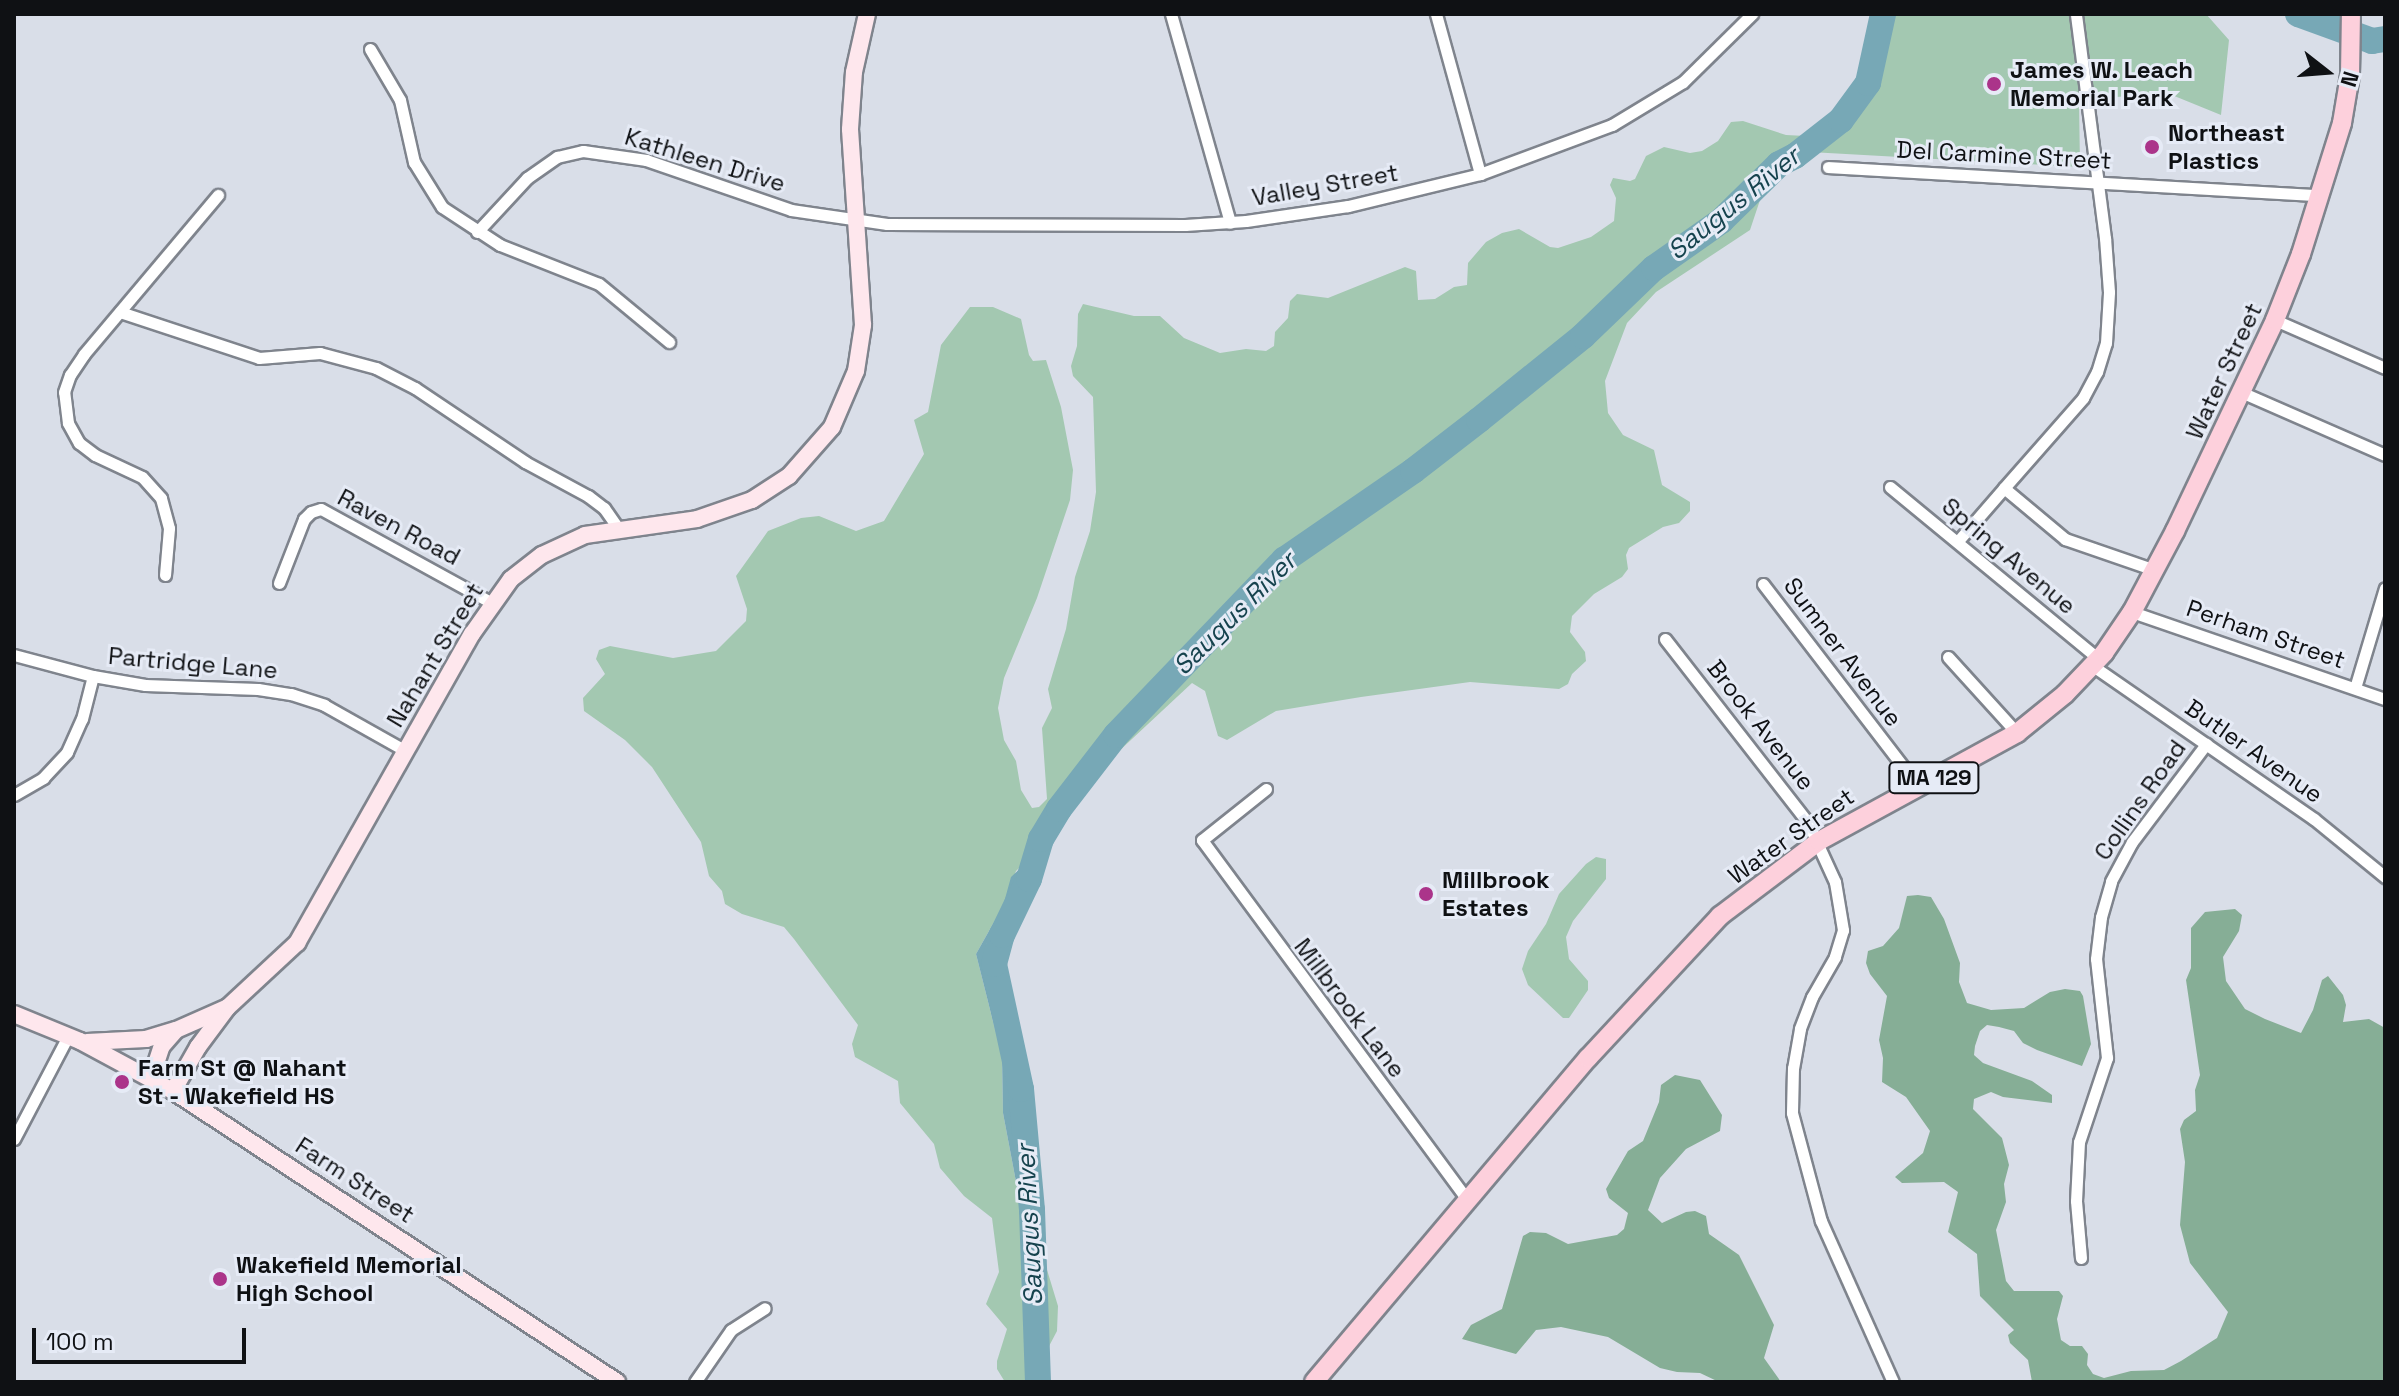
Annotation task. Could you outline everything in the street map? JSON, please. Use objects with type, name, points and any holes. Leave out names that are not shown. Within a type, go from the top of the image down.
[{"type":"main road","name":"Nahant Street","points":[[173,1091],[198,1047],[227,1008],[297,943],[492,603],[511,579],[542,555],[585,535],[697,519],[732,509],[789,476],[821,442],[845,402],[860,349],[863,305],[854,220],[851,111],[854,72],[867,14]]},
{"type":"main road","name":"Water Street","points":[[1314,1382],[1467,1200],[1682,954],[1735,903],[1819,841],[2017,733],[2056,703],[2096,662],[2132,612],[2155,570],[2275,320],[2321,195],[2345,107],[2352,16]]},
{"type":"main road","name":"Nahant Street","points":[[74,1039],[121,1042],[176,1030],[227,1008]]},
{"type":"main road","name":"Farm Street","points":[[14,1014],[74,1039],[173,1091],[617,1382]]},
{"type":"main road","points":[[151,1079],[162,1046],[176,1030]]},
{"type":"street","points":[[1171,14],[1230,223]]},
{"type":"street","points":[[1436,14],[1480,174]]},
{"type":"street","name":"Valley Street","points":[[854,220],[923,225],[1157,226],[1230,223],[1348,206],[1480,174],[1579,140],[1662,98],[1700,67],[1752,14]]},
{"type":"street","points":[[1958,541],[2069,417],[2091,385],[2103,356],[2109,292],[2076,14]]},
{"type":"street","points":[[370,49],[400,100],[408,146],[421,179],[442,207],[477,232],[518,253],[599,284],[669,342]]},
{"type":"street","name":"Kathleen Drive","points":[[477,232],[508,195],[534,172],[557,157],[583,151],[646,160],[791,210],[854,220]]},
{"type":"street","name":"Del Carmine Street","points":[[1828,167],[2321,195]]},
{"type":"street","points":[[165,575],[168,521],[159,495],[142,477],[88,451],[72,435],[65,413],[64,392],[70,375],[218,195]]},
{"type":"street","points":[[120,312],[259,358],[320,353],[376,368],[433,399],[525,462],[588,496],[618,528]]},
{"type":"street","points":[[2275,320],[2385,368]]},
{"type":"street","points":[[2241,392],[2385,455]]},
{"type":"street","name":"Spring Avenue","points":[[1890,487],[1958,541],[2096,662]]},
{"type":"street","points":[[2004,488],[2073,544],[2155,570]]},
{"type":"street","name":"Raven Road","points":[[279,583],[305,517],[322,509],[492,603]]},
{"type":"street","name":"Sumner Avenue","points":[[1763,584],[1918,786]]},
{"type":"street","points":[[2355,688],[2385,588]]},
{"type":"street","name":"Perham Street","points":[[2132,612],[2385,699]]},
{"type":"street","name":"Brook Avenue","points":[[1665,639],[1819,841],[1841,904],[1843,930],[1835,957],[1812,997],[1800,1029],[1793,1068],[1792,1113],[1821,1221],[1893,1382]]},
{"type":"street","name":"Partridge Lane","points":[[14,655],[93,676],[166,688],[258,689],[291,694],[324,705],[406,751]]},
{"type":"street","points":[[1948,657],[2017,733]]},
{"type":"street","name":"Butler Avenue","points":[[2096,662],[2314,819],[2385,877]]},
{"type":"street","points":[[14,795],[43,778],[67,752],[82,719],[93,676]]},
{"type":"street","name":"Collins Road","points":[[2081,1258],[2076,1201],[2079,1142],[2107,1058],[2096,959],[2103,908],[2111,881],[2132,842],[2206,744]]},
{"type":"street","name":"Millbrook Lane","points":[[1266,789],[1202,840],[1467,1200]]},
{"type":"street","points":[[14,1139],[74,1039]]},
{"type":"street","points":[[695,1382],[731,1330],[765,1308]]},
{"type":"green space","points":[[1883,14],[2206,14],[2229,40],[2221,115],[2167,93],[2079,100],[2080,167],[1810,152],[1761,197],[1750,230],[1656,292],[1627,323],[1605,381],[1608,413],[1623,435],[1654,450],[1662,485],[1690,502],[1690,511],[1679,523],[1663,527],[1629,548],[1626,555],[1628,569],[1622,577],[1594,594],[1572,616],[1570,632],[1585,652],[1586,661],[1572,674],[1568,684],[1559,689],[1470,682],[1361,697],[1276,711],[1227,740],[1218,736],[1205,691],[1192,683],[1043,822],[1030,857],[1016,871],[1003,906],[976,954],[1002,1057],[1003,1113],[1017,1187],[1027,1226],[1041,1250],[1058,1306],[1057,1331],[1047,1350],[1039,1382],[1005,1382],[997,1369],[997,1361],[1007,1329],[986,1304],[999,1272],[992,1218],[964,1196],[940,1168],[934,1144],[900,1103],[898,1081],[855,1057],[852,1044],[858,1025],[794,939],[784,927],[742,914],[725,904],[722,891],[709,876],[701,842],[652,767],[625,740],[584,711],[583,698],[605,674],[596,659],[599,650],[610,646],[673,658],[716,651],[746,621],[747,609],[736,576],[768,531],[801,518],[819,516],[856,531],[884,521],[924,454],[914,420],[928,412],[941,345],[970,307],[993,307],[1021,319],[1029,355],[1033,361],[1046,360],[1061,407],[1073,470],[1070,500],[1037,598],[1004,678],[998,708],[1004,740],[1016,761],[1021,790],[1032,808],[1039,807],[1047,799],[1042,728],[1052,708],[1048,689],[1066,629],[1075,577],[1090,531],[1096,492],[1093,397],[1073,376],[1071,366],[1077,346],[1078,314],[1083,304],[1134,316],[1160,316],[1184,338],[1220,353],[1246,349],[1266,351],[1274,346],[1275,332],[1288,318],[1290,301],[1297,294],[1328,298],[1405,267],[1416,271],[1418,300],[1435,299],[1454,287],[1467,285],[1468,263],[1486,242],[1502,233],[1519,229],[1550,247],[1558,248],[1591,237],[1614,221],[1616,198],[1610,185],[1613,178],[1635,179],[1646,156],[1664,147],[1690,153],[1702,151],[1718,141],[1731,122],[1743,121],[1786,135],[1806,136],[1813,143],[1841,120],[1868,83]]},
{"type":"green space","points":[[1596,857],[1606,859],[1606,879],[1573,921],[1566,937],[1569,959],[1588,981],[1588,990],[1569,1018],[1563,1018],[1528,985],[1522,969],[1528,951],[1546,924],[1559,894]]},
{"type":"green space","points":[[1907,896],[1931,897],[1944,919],[1960,963],[1959,982],[1967,1003],[1991,1010],[2024,1008],[2050,992],[2065,989],[2080,991],[2083,996],[2091,1044],[2082,1066],[2037,1050],[2023,1043],[2014,1031],[1999,1027],[1987,1025],[1980,1031],[1975,1046],[1974,1055],[1983,1063],[2032,1081],[2052,1095],[2052,1103],[2003,1097],[1991,1092],[1974,1099],[1973,1109],[2002,1138],[2009,1165],[2004,1184],[2006,1202],[1996,1230],[2006,1281],[2014,1291],[2059,1291],[2063,1296],[2057,1319],[2061,1340],[2070,1346],[2082,1346],[2088,1354],[2087,1365],[2093,1374],[2104,1378],[2131,1371],[2164,1370],[2181,1361],[2217,1338],[2228,1312],[2190,1263],[2180,1225],[2185,1162],[2180,1129],[2184,1120],[2196,1111],[2195,1090],[2200,1075],[2186,980],[2191,968],[2191,928],[2205,912],[2235,909],[2242,915],[2239,931],[2223,957],[2226,981],[2245,1009],[2301,1033],[2313,1010],[2322,980],[2328,976],[2343,995],[2346,1005],[2343,1022],[2369,1019],[2385,1028],[2385,1382],[2032,1382],[2028,1360],[2010,1343],[2008,1335],[2014,1330],[1980,1296],[1977,1254],[1948,1232],[1958,1192],[1944,1182],[1902,1183],[1895,1177],[1923,1153],[1930,1131],[1906,1097],[1882,1082],[1883,1058],[1879,1040],[1887,996],[1870,974],[1866,963],[1868,951],[1883,946],[1899,928]]},
{"type":"green space","points":[[1675,1075],[1700,1080],[1722,1115],[1720,1131],[1686,1149],[1660,1178],[1648,1210],[1662,1223],[1686,1212],[1695,1211],[1706,1216],[1709,1234],[1739,1255],[1774,1325],[1764,1358],[1781,1382],[1719,1382],[1700,1373],[1660,1368],[1608,1337],[1561,1327],[1536,1330],[1516,1354],[1462,1339],[1471,1325],[1502,1309],[1523,1236],[1530,1232],[1546,1233],[1568,1244],[1617,1235],[1624,1229],[1628,1213],[1609,1198],[1606,1189],[1628,1151],[1643,1141],[1659,1102],[1661,1085]]},
{"type":"water","points":[[1026,863],[1009,913],[986,944],[988,988],[1017,1096],[1029,1224],[1041,1250],[1027,1226],[1017,1187],[1003,1113],[1002,1057],[976,954],[1003,906],[1011,877]]},
{"type":"waterway","name":"Saugus River","points":[[1038,1382],[1032,1210],[1021,1089],[994,964],[1002,935],[1029,879],[1041,839],[1059,809],[1116,735],[1284,560],[1413,471],[1479,420],[1583,336],[1654,268],[1721,221],[1779,164],[1795,156],[1841,120],[1868,83],[1883,14]]},
{"type":"waterway","name":"Saugus River","points":[[2298,14],[2372,41],[2385,39]]},
{"type":"place","name":"James W. Leach Memorial Park","points":[[1994,84]]},
{"type":"place","name":"Northeast Plastics","points":[[2152,147]]},
{"type":"place","name":"Millbrook Estates","points":[[1426,894]]},
{"type":"place","name":"Farm St @ Nahant St - Wakefield HS","points":[[122,1082]]},
{"type":"place","name":"Wakefield Memorial High School","points":[[220,1279]]}]
